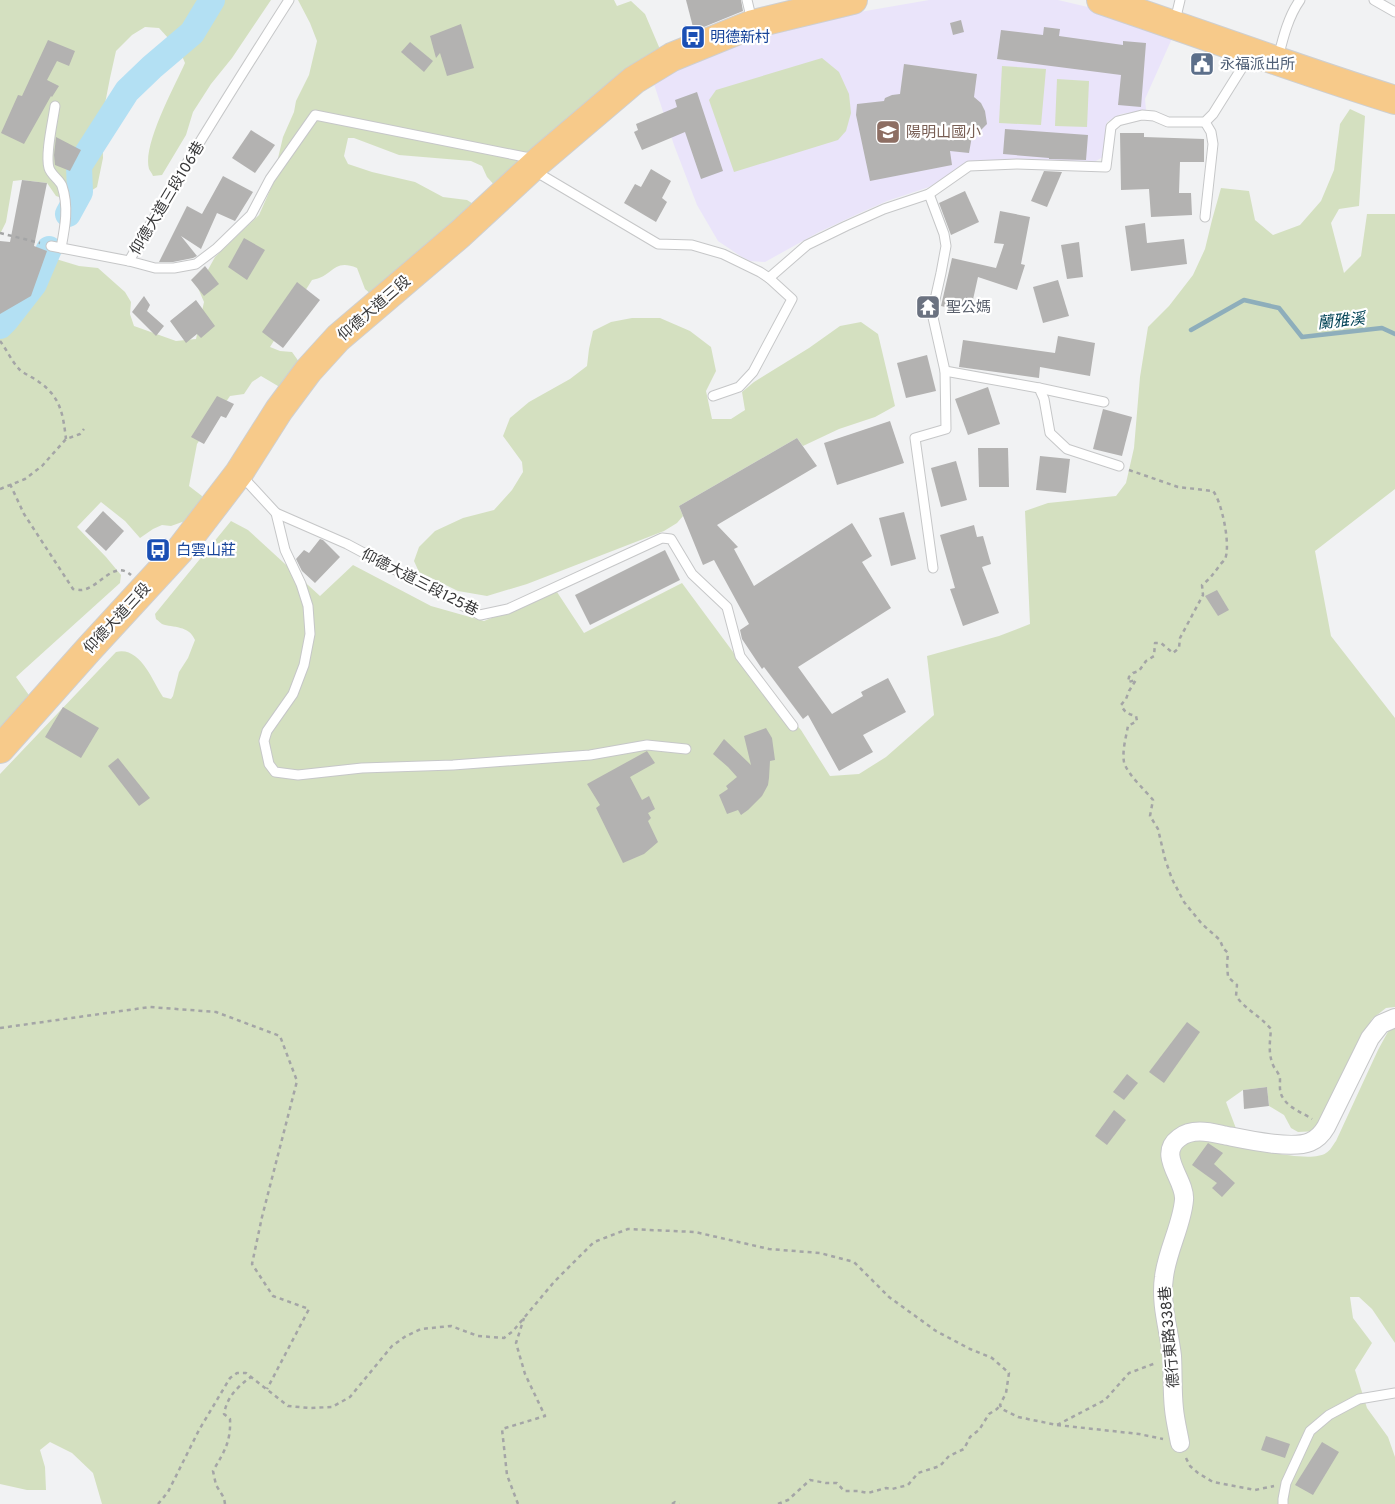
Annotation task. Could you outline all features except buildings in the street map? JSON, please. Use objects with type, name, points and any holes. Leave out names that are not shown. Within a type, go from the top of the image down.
[{"type":"main road","name":"仰德大道三段","points":[[0,749],[180,550],[239,473],[279,410],[308,371],[338,338],[460,234],[535,164],[634,80],[750,12],[853,0]]},
{"type":"main road","points":[[1101,0],[1177,12],[1251,53],[1395,100]]},
{"type":"street","name":"德行東路338巷","points":[[1180,1443],[1174,1410],[1172,1357],[1163,1304],[1163,1284],[1167,1262],[1185,1199],[1184,1188],[1172,1165],[1170,1155],[1172,1146],[1178,1138],[1187,1134],[1208,1132],[1298,1145],[1310,1142],[1320,1136],[1326,1127],[1370,1038],[1382,1024],[1395,1018]]},
{"type":"lane","name":"仰德大道三段106巷","points":[[289,0],[161,204],[129,261],[155,268],[174,268],[196,264],[217,248],[251,215],[270,179],[315,115],[535,164]]},
{"type":"lane","points":[[1277,60],[1287,25],[1294,8],[1300,0]]},
{"type":"lane","points":[[1374,0],[1395,12]]},
{"type":"lane","points":[[769,278],[807,245],[884,209],[929,194],[968,166],[1017,164],[1106,168],[1111,127],[1118,121],[1142,115],[1154,116],[1168,122],[1205,122],[1213,114],[1251,53]]},
{"type":"lane","points":[[56,106],[50,140],[49,168],[62,185],[66,210],[66,224],[61,248]]},
{"type":"lane","points":[[1204,217],[1213,144],[1211,132],[1205,122]]},
{"type":"lane","points":[[535,164],[658,244],[692,244],[723,254],[760,272],[792,299],[753,372],[739,387],[713,396]]},
{"type":"lane","points":[[929,194],[944,234],[946,246],[942,273],[932,313],[945,371],[946,429],[915,438],[933,568]]},
{"type":"lane","points":[[51,246],[129,261]]},
{"type":"lane","points":[[945,371],[1104,402]]},
{"type":"lane","points":[[1039,388],[1044,400],[1050,433],[1067,449],[1119,466]]},
{"type":"lane","name":"仰德大道三段125巷","points":[[239,473],[276,513],[347,544],[480,615],[508,609],[662,538],[671,539],[692,574],[727,607],[740,656],[793,726]]},
{"type":"lane","points":[[276,513],[285,550],[301,584],[308,606],[310,634],[304,665],[293,694],[267,730],[264,741],[269,764],[275,772],[298,775],[362,768],[453,765],[580,756],[647,745],[686,749]]},
{"type":"lane","points":[[1284,1504],[1286,1483],[1310,1431],[1329,1415],[1358,1398],[1395,1393]]},
{"type":"path","points":[[0,233],[51,246]]},
{"type":"path","points":[[1,342],[20,371],[30,375],[47,387],[57,401],[62,414],[66,439]]},
{"type":"path","points":[[0,489],[25,479],[42,466],[66,439],[80,434],[84,429]]},
{"type":"path","points":[[1119,466],[1178,487],[1213,491],[1222,510],[1226,525],[1225,558],[1210,579],[1202,585],[1203,595],[1180,638],[1179,648],[1173,653],[1161,643],[1155,643],[1154,656],[1146,661],[1139,671],[1129,677],[1128,682],[1136,680],[1121,705],[1124,712],[1136,716],[1136,722],[1128,726],[1124,761],[1128,769],[1153,800],[1150,816],[1158,829],[1165,859],[1180,894],[1193,914],[1220,940],[1223,948],[1228,953],[1228,978],[1237,985],[1236,996],[1242,1005],[1263,1020],[1271,1029],[1269,1048],[1273,1066],[1278,1071],[1280,1079],[1279,1088],[1283,1098],[1290,1106],[1326,1127]]},
{"type":"path","points":[[10,484],[24,514],[73,589],[86,589],[118,569],[126,570],[145,588]]},
{"type":"path","points":[[0,1028],[150,1008],[216,1012],[280,1036],[298,1081],[262,1217],[252,1264],[273,1296],[309,1309],[267,1389]]},
{"type":"path","points":[[158,1504],[168,1492],[199,1430],[230,1378],[237,1373],[246,1373],[288,1406],[309,1408],[332,1406],[350,1397],[392,1346],[422,1329],[451,1326],[478,1336],[504,1338],[554,1282],[594,1242],[628,1229],[694,1232],[769,1249],[820,1253],[854,1262],[889,1297],[936,1332],[992,1358],[1009,1373],[1006,1393],[1000,1405],[989,1414],[979,1430],[970,1436],[964,1450],[948,1456],[940,1466],[918,1473],[908,1484],[868,1493],[844,1491],[837,1483],[826,1484],[810,1480],[788,1500],[778,1504]]},
{"type":"path","points":[[518,1504],[507,1475],[502,1429],[545,1416],[525,1374],[516,1342],[525,1314]]},
{"type":"path","points":[[1057,1425],[1105,1400],[1129,1373],[1172,1357]]},
{"type":"path","points":[[224,1504],[224,1498],[216,1485],[213,1471],[228,1444],[231,1426],[230,1419],[224,1414],[226,1403],[235,1391],[251,1377]]},
{"type":"path","points":[[1000,1405],[1002,1409],[1018,1417],[1057,1425],[1139,1434],[1180,1443],[1190,1466],[1213,1482],[1254,1490],[1286,1483]]},
{"type":"path","points":[[672,1504],[675,1502],[679,1504]]},
{"type":"shaded area","name":"陽明山國小","points":[[929,0],[1058,0],[1092,8],[1174,34],[1145,99],[1146,110],[1121,114],[1107,122],[1103,157],[1094,162],[1019,161],[969,163],[929,187],[887,201],[862,212],[819,232],[765,262],[750,261],[718,241],[697,205],[674,145],[652,78],[733,42],[854,13]]},
{"type":"green space","points":[[0,0],[271,0],[193,112],[186,135],[162,175],[153,176],[149,169],[150,146],[161,116],[185,63],[180,51],[159,28],[145,27],[132,35],[116,51],[102,119],[103,158],[97,187],[74,202],[56,196],[47,183],[22,180],[13,181],[6,222],[0,234]]},
{"type":"green space","points":[[298,0],[614,0],[617,6],[631,1],[645,14],[662,54],[497,188],[487,177],[482,166],[471,161],[399,155],[354,138],[348,138],[344,156],[348,164],[415,182],[443,197],[467,200],[478,207],[373,296],[365,289],[357,268],[343,265],[312,280],[270,347],[280,351],[292,352],[302,366],[283,389],[261,376],[252,382],[244,394],[230,396],[197,444],[189,486],[202,496],[200,509],[185,521],[171,526],[162,525],[140,538],[125,521],[101,502],[77,527],[121,575],[120,583],[16,677],[31,698],[0,735],[0,305],[33,273],[56,259],[79,266],[98,268],[125,292],[131,302],[130,314],[134,326],[176,341],[196,339],[204,302],[198,288],[215,257],[259,215],[271,188],[283,137],[294,112],[296,101],[309,75],[317,41]]},
{"type":"green space","points":[[822,58],[839,72],[849,94],[851,113],[846,131],[838,140],[734,172],[709,100],[716,90]]},
{"type":"green space","points":[[1002,66],[1046,69],[1041,125],[999,123]]},
{"type":"green space","points":[[1057,79],[1089,81],[1087,127],[1055,126]]},
{"type":"green space","points":[[1350,109],[1365,116],[1359,206],[1339,209],[1331,223],[1344,273],[1361,256],[1367,214],[1395,214],[1395,489],[1315,551],[1331,636],[1395,718],[1395,1007],[1386,1008],[1372,1019],[1339,1083],[1318,1131],[1298,1132],[1291,1128],[1284,1115],[1269,1106],[1267,1087],[1243,1090],[1226,1102],[1243,1147],[1273,1153],[1310,1157],[1326,1153],[1336,1141],[1378,1050],[1390,1028],[1395,1025],[1395,1343],[1372,1309],[1359,1297],[1350,1297],[1353,1318],[1372,1343],[1355,1370],[1367,1408],[1388,1437],[1395,1457],[1395,1504],[102,1504],[93,1473],[72,1453],[50,1442],[40,1450],[45,1467],[46,1490],[27,1490],[0,1484],[0,774],[116,652],[132,654],[139,659],[163,697],[171,699],[179,672],[188,658],[195,640],[185,629],[162,624],[156,619],[155,614],[231,521],[248,530],[320,596],[353,565],[431,606],[484,621],[557,592],[584,633],[682,583],[736,656],[801,730],[830,776],[859,774],[886,757],[934,715],[927,656],[999,636],[1030,624],[1025,511],[1048,503],[1116,496],[1126,483],[1134,448],[1140,377],[1148,327],[1169,306],[1193,275],[1205,249],[1221,188],[1249,191],[1255,220],[1273,235],[1300,225],[1321,201],[1334,170],[1340,124]]},
{"type":"green space","points":[[632,318],[660,318],[690,331],[711,347],[716,371],[706,391],[712,419],[731,419],[745,410],[742,392],[754,382],[809,348],[840,326],[861,322],[878,334],[895,406],[875,417],[839,429],[803,446],[797,438],[679,506],[683,516],[677,523],[664,531],[527,584],[487,596],[458,591],[419,572],[414,561],[419,547],[435,531],[463,518],[494,510],[512,490],[523,472],[522,462],[503,436],[510,418],[529,402],[570,379],[587,366],[593,331],[611,322]]},
{"type":"waterway","points":[[68,214],[80,192],[79,166],[127,91],[192,33],[212,0]]},
{"type":"waterway","points":[[0,326],[34,284],[49,249]]},
{"type":"waterway","name":"蘭雅溪","points":[[1191,330],[1244,300],[1279,308],[1302,337],[1382,328],[1395,334]]},
{"type":"place","name":"明德新村","points":[[693,37]]},
{"type":"place","name":"永福派出所","points":[[1202,64]]},
{"type":"place","name":"陽明山國小","points":[[888,132]]},
{"type":"place","name":"聖公媽","points":[[928,307]]},
{"type":"place","name":"白雲山莊","points":[[158,550]]}]
